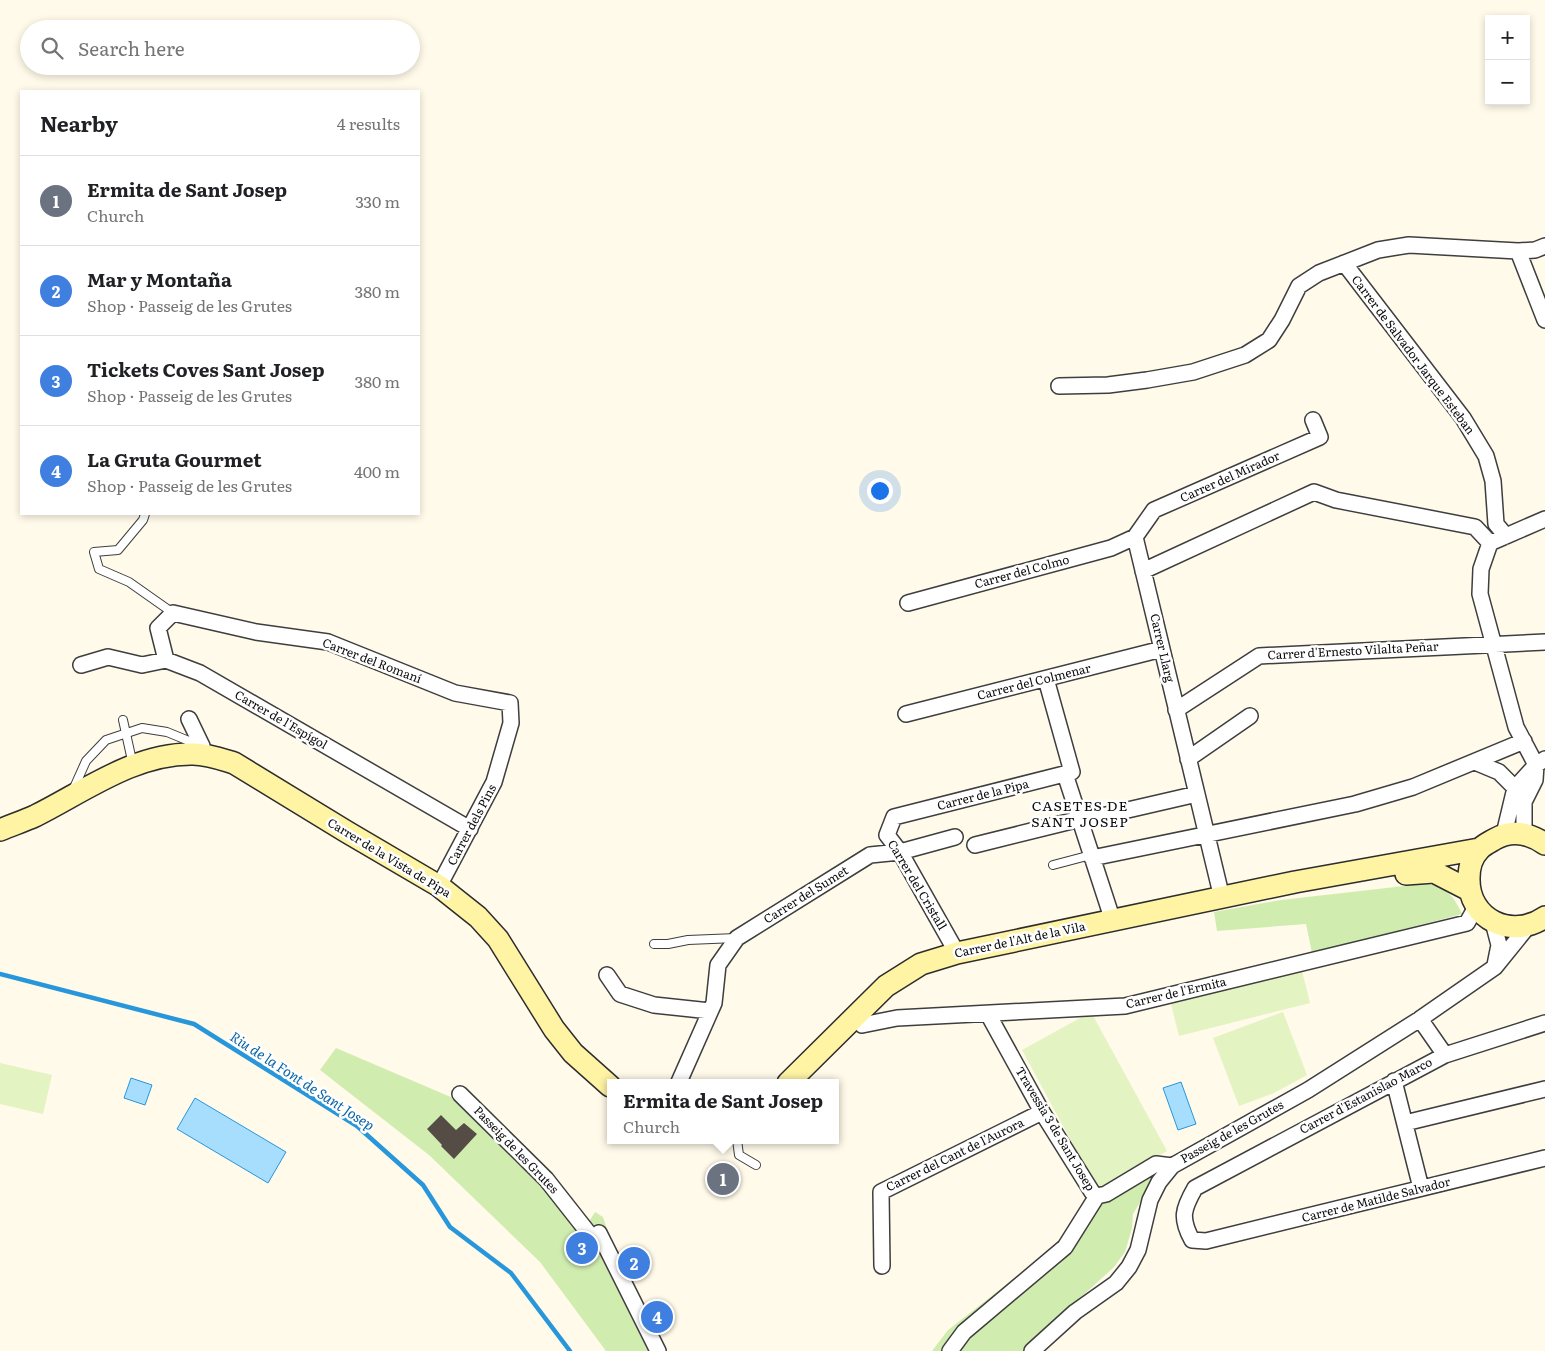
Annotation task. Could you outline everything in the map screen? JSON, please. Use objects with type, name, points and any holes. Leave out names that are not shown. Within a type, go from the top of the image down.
[{"type":"main road","name":"Carrer de la Vista de Pipa","points":[[0,830],[34,816],[133,765],[153,758],[208,751],[234,763],[439,886],[478,917],[498,939],[554,1029],[573,1053],[607,1083]]},
{"type":"main road","points":[[1472,899],[1469,868],[1479,849],[1531,836]]},
{"type":"main road","name":"Carrer de l'Alt de la Vila","points":[[792,1079],[886,986],[921,964],[957,953],[1295,882],[1479,849]]},
{"type":"main road","name":"Carrer de l'Alt de la Vila","points":[[1295,882],[1434,872],[1472,899],[1494,922]]},
{"type":"main road","points":[[1494,922],[1510,927],[1541,919]]},
{"type":"street","points":[[1060,386],[1108,385],[1147,380],[1193,372],[1245,355],[1269,340],[1282,320],[1299,286],[1319,273],[1378,250],[1409,245],[1518,251],[1535,250],[1545,246]]},
{"type":"street","points":[[1518,251],[1545,320]]},
{"type":"street","name":"Carrer de Salvador Jarque Esteban","points":[[1344,263],[1463,418],[1486,456],[1493,482],[1496,524],[1506,536]]},
{"type":"street","name":"Carrer del Mirador","points":[[1135,537],[1154,510],[1320,437],[1314,420]]},
{"type":"street","points":[[1143,571],[1314,492],[1336,500],[1475,527],[1490,543]]},
{"type":"street","points":[[1475,527],[1494,506]]},
{"type":"street","points":[[1540,762],[1524,742],[1516,728],[1480,594],[1479,583],[1481,569],[1490,543],[1545,519]]},
{"type":"street","name":"Carrer Llarg","points":[[1135,537],[1222,898]]},
{"type":"street","name":"Carrer del Colmo","points":[[908,604],[1111,548],[1135,537]]},
{"type":"street","points":[[81,665],[108,657],[142,665],[166,660],[158,628],[173,613]]},
{"type":"street","name":"Carrer del Romaní","points":[[173,613],[256,632],[328,642],[455,694],[510,703]]},
{"type":"street","name":"Carrer d'Ernesto Vilalta Peñar","points":[[1176,710],[1259,656],[1545,642]]},
{"type":"street","name":"Carrer del Colmenar","points":[[906,714],[1162,649]]},
{"type":"street","name":"Carrer de l'Espígol","points":[[166,660],[200,673],[470,829]]},
{"type":"street","points":[[1046,679],[1080,820],[1113,921]]},
{"type":"street","name":"Carrer dels Pins","points":[[439,886],[494,782],[511,723],[510,703]]},
{"type":"street","points":[[1188,759],[1250,716]]},
{"type":"street","points":[[189,720],[208,751]]},
{"type":"street","points":[[1092,857],[1355,804],[1412,787],[1524,742]]},
{"type":"street","points":[[1474,762],[1499,772],[1515,788],[1531,836]]},
{"type":"street","points":[[1515,788],[1540,762]]},
{"type":"street","points":[[1531,836],[1524,802],[1535,780],[1540,762]]},
{"type":"street","name":"Carrer de la Pipa","points":[[894,817],[1069,773]]},
{"type":"street","points":[[975,846],[1197,794]]},
{"type":"street","name":"Carrer del Cristall","points":[[894,817],[887,835],[900,852],[957,953]]},
{"type":"street","name":"Carrer del Sumet","points":[[680,1079],[714,1003],[718,965],[737,938],[870,854],[900,852],[955,837]]},
{"type":"street","name":"Carrer de l'Ermita","points":[[862,1025],[897,1018],[1125,1006],[1467,922],[1472,899]]},
{"type":"street","name":"Passeig de les Grutes","points":[[1032,1351],[1074,1312],[1116,1283],[1130,1267],[1138,1250],[1150,1200],[1159,1182],[1172,1166],[1308,1090],[1420,1019],[1495,967],[1541,919]]},
{"type":"street","points":[[1494,922],[1499,945],[1495,967]]},
{"type":"street","points":[[607,975],[620,994],[654,1005],[710,1012]]},
{"type":"street","name":"Travessia 3 de Sant Josep","points":[[988,1014],[1042,1112],[1092,1192],[1097,1196],[1106,1194],[1156,1164],[1172,1166]]},
{"type":"street","points":[[1420,1019],[1445,1055]]},
{"type":"street","name":"Carrer d'Estanislao Marco","points":[[1206,1241],[1192,1240],[1185,1226],[1185,1205],[1195,1188],[1445,1055],[1545,1022]]},
{"type":"street","points":[[1394,1081],[1421,1188]]},
{"type":"street","points":[[1405,1123],[1545,1088]]},
{"type":"street","name":"Passeig de les Grutes","points":[[460,1094],[546,1179],[594,1240],[599,1233],[658,1351]]},
{"type":"street","name":"Carrer del Cant de l'Aurora","points":[[882,1266],[881,1192],[1042,1112]]},
{"type":"street","name":"Carrer de Matilde Salvador","points":[[1206,1241],[1545,1158]]},
{"type":"street","points":[[950,1351],[964,1332],[1065,1247],[1097,1196]]},
{"type":"lane","points":[[145,515],[143,520],[118,550],[94,552],[100,569],[129,582],[173,613]]},
{"type":"lane","points":[[123,720],[133,765]]},
{"type":"lane","name":"Carrer de la Vista de Pipa","points":[[71,797],[86,761],[106,740],[142,728],[167,732],[208,751]]},
{"type":"lane","points":[[1054,865],[1092,857]]},
{"type":"lane","points":[[654,944],[668,944],[688,940],[737,938]]},
{"type":"lane","points":[[738,1144],[739,1155],[756,1166]]},
{"type":"green space","points":[[1422,884],[1442,888],[1455,901],[1462,914],[1312,953],[1306,924],[1217,931],[1214,912],[1281,900]]},
{"type":"green space","points":[[1302,971],[1310,1003],[1179,1036],[1171,1004]]},
{"type":"green space","points":[[1091,1012],[1167,1151],[1097,1189],[1022,1050]]},
{"type":"green space","points":[[1283,1012],[1307,1075],[1274,1093],[1239,1106],[1213,1038]]},
{"type":"green space","points":[[336,1048],[460,1101],[585,1228],[595,1212],[603,1217],[608,1232],[664,1351],[606,1351],[540,1262],[429,1155],[320,1070]]},
{"type":"green space","points":[[0,1063],[52,1075],[43,1114],[0,1104]]},
{"type":"green space","points":[[1160,1169],[1133,1214],[1132,1228],[1125,1252],[1114,1267],[1022,1351],[932,1351],[948,1330],[1061,1242],[1088,1197]]},
{"type":"water","points":[[131,1078],[152,1085],[145,1105],[124,1098]]},
{"type":"water","points":[[1181,1082],[1196,1124],[1178,1130],[1163,1088]]},
{"type":"water","points":[[195,1098],[286,1152],[268,1183],[177,1129]]},
{"type":"building","points":[[441,1115],[456,1130],[464,1123],[477,1134],[454,1159],[427,1129]]},
{"type":"waterway","name":"Riu de la Font de Sant Josep","points":[[0,974],[194,1024],[357,1126],[423,1185],[450,1227],[511,1273],[570,1351]]},
{"type":"place","name":"Ermita de Sant Josep","points":[[723,1179]]},
{"type":"place","name":"Tickets Coves Sant Josep","points":[[582,1248]]},
{"type":"place","name":"Mar y Montaña","points":[[634,1263]]},
{"type":"place","name":"La Gruta Gourmet","points":[[657,1317]]},
{"type":"district","name":"CASETES DE SANT JOSEP","points":[[1080,814]]}]
